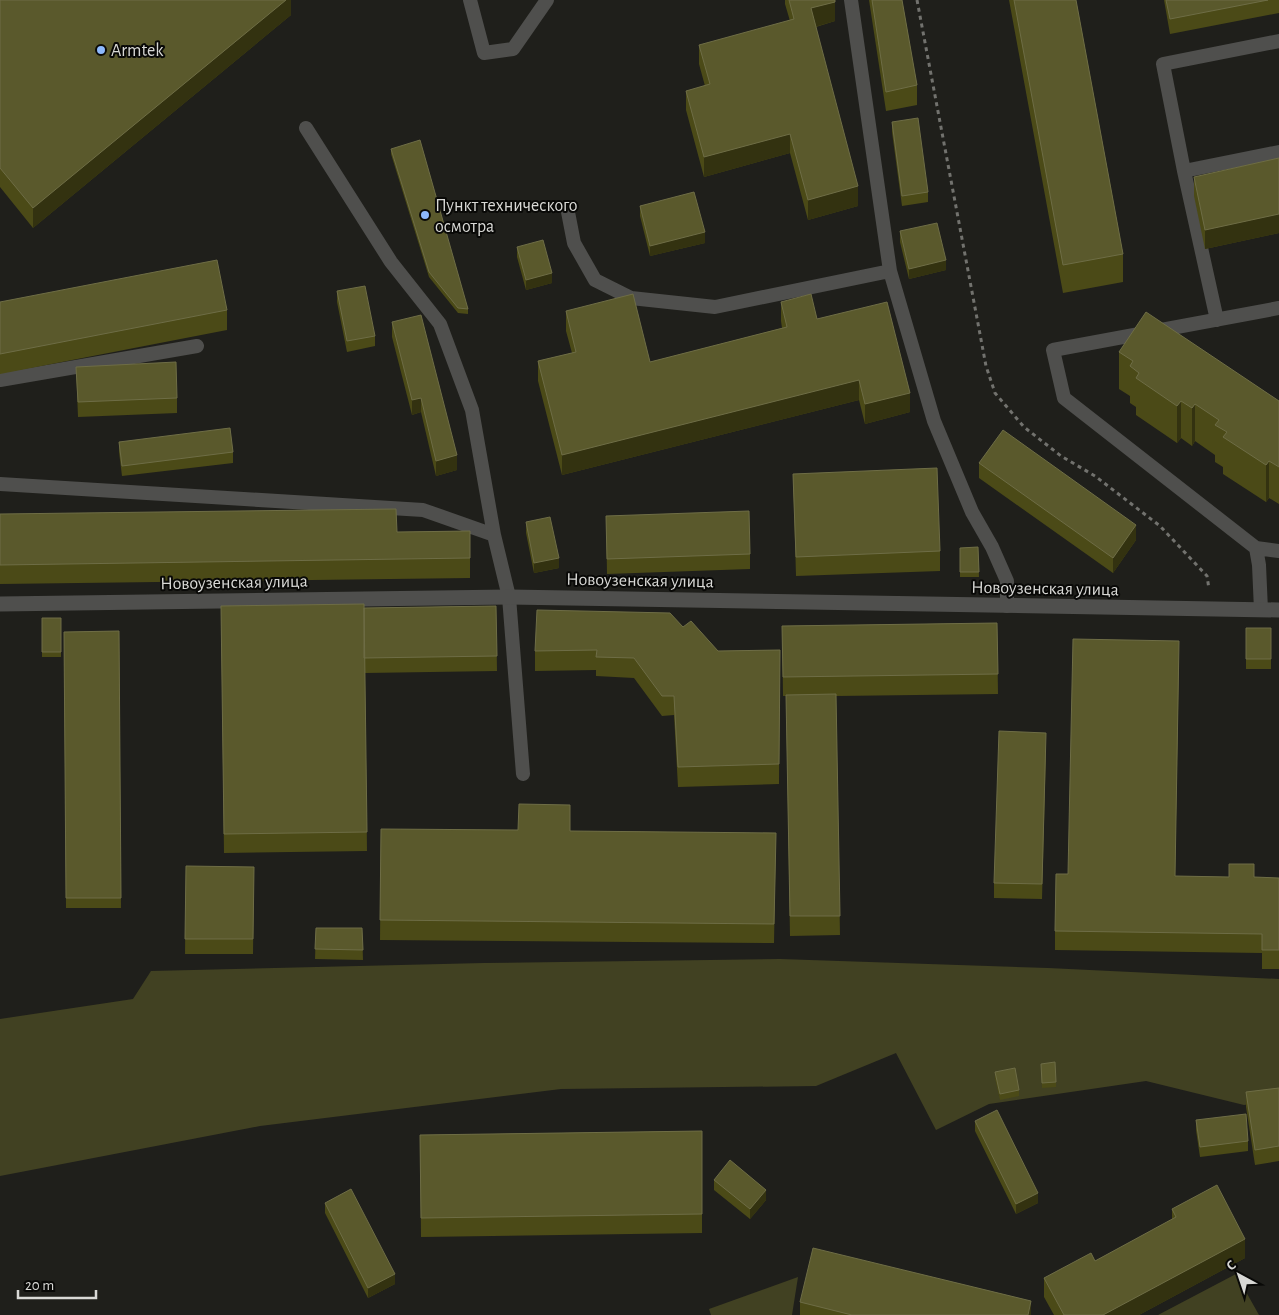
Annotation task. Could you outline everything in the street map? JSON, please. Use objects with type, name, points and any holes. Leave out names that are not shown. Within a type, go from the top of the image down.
[{"type":"street","name":"Новоузенская улица","points":[[0,604],[509,597],[1279,610]]},
{"type":"lane","points":[[470,0],[484,53],[513,49],[547,0]]},
{"type":"lane","points":[[851,0],[890,272],[934,422],[972,512],[992,547],[1006,581],[1008,606]]},
{"type":"lane","points":[[1217,320],[1184,172],[1163,64],[1279,41]]},
{"type":"lane","points":[[306,128],[391,262],[440,324],[472,410],[494,535],[509,597],[522,774]]},
{"type":"lane","points":[[1184,172],[1279,152]]},
{"type":"lane","points":[[568,212],[574,244],[595,280],[631,298],[714,307],[890,272]]},
{"type":"lane","points":[[1279,308],[1053,350],[1064,398],[1256,548],[1279,551]]},
{"type":"lane","points":[[0,380],[197,346]]},
{"type":"lane","points":[[0,484],[423,510],[494,535]]},
{"type":"lane","points":[[1256,548],[1259,565],[1261,610]]},
{"type":"path","points":[[917,0],[986,366],[995,393],[1024,427],[1060,456],[1095,476],[1160,526],[1208,576],[1212,609]]},
{"type":"shaded area","points":[[780,959],[1048,968],[1279,979],[1279,1100],[1244,1105],[1146,1081],[989,1104],[936,1130],[896,1053],[816,1086],[561,1089],[260,1126],[0,1176],[0,1019],[133,999],[151,971],[484,963]]},
{"type":"shaded area","points":[[1236,1274],[1259,1315],[1158,1315]]},
{"type":"shaded area","points":[[798,1277],[792,1315],[711,1315],[709,1309]]},
{"type":"building","points":[[0,0],[286,0],[33,208],[0,168]]},
{"type":"building","points":[[789,0],[835,0],[835,2],[811,8],[858,186],[808,200],[790,134],[704,157],[686,91],[710,84],[699,45],[794,19]]},
{"type":"building","points":[[872,0],[902,0],[917,85],[886,92]]},
{"type":"building","points":[[1014,0],[1076,0],[1123,254],[1063,265]]},
{"type":"building","points":[[1166,0],[1268,0],[1170,19]]},
{"type":"building","points":[[918,118],[928,192],[902,196],[892,122]]},
{"type":"building","name":"Пункт технического осмотра","points":[[420,140],[468,309],[458,308],[429,272],[391,149]]},
{"type":"building","points":[[1279,158],[1279,214],[1205,230],[1194,177]]},
{"type":"building","points":[[694,192],[705,232],[650,246],[640,206]]},
{"type":"building","points":[[937,223],[946,260],[909,269],[900,231]]},
{"type":"building","points":[[543,240],[552,273],[526,280],[517,247]]},
{"type":"building","points":[[217,260],[227,310],[0,354],[0,302]]},
{"type":"building","points":[[365,286],[375,336],[347,341],[337,291]]},
{"type":"building","points":[[633,294],[650,362],[787,327],[781,302],[811,294],[817,319],[887,302],[910,393],[865,404],[859,380],[562,455],[538,361],[576,352],[566,311]]},
{"type":"building","points":[[1146,312],[1279,401],[1279,467],[1269,461],[1266,465],[1223,437],[1227,432],[1215,425],[1219,420],[1195,404],[1192,408],[1181,401],[1177,406],[1136,378],[1139,373],[1130,366],[1133,361],[1119,352]]},
{"type":"building","points":[[421,315],[457,455],[436,461],[421,398],[412,400],[392,322]]},
{"type":"building","points":[[176,362],[177,398],[78,402],[76,367]]},
{"type":"building","points":[[230,428],[233,452],[122,466],[119,442]]},
{"type":"building","points":[[1003,430],[1136,525],[1113,558],[979,463]]},
{"type":"building","points":[[937,468],[940,551],[796,557],[793,474]]},
{"type":"building","points":[[396,509],[397,532],[470,531],[470,558],[0,565],[0,514]]},
{"type":"building","points":[[749,511],[750,554],[607,559],[606,516]]},
{"type":"building","points":[[550,517],[559,558],[534,563],[526,522]]},
{"type":"building","points":[[978,547],[979,572],[960,572],[960,548]]},
{"type":"building","points":[[364,604],[367,832],[224,834],[221,606]]},
{"type":"building","points":[[496,606],[497,656],[364,658],[364,608]]},
{"type":"building","points":[[537,610],[670,613],[683,627],[691,621],[718,651],[780,650],[779,764],[678,767],[674,696],[662,696],[634,658],[596,657],[597,650],[535,651]]},
{"type":"building","points":[[42,618],[61,618],[61,652],[42,652]]},
{"type":"building","points":[[997,623],[998,674],[783,677],[782,626]]},
{"type":"building","points":[[1246,628],[1271,628],[1271,659],[1246,659]]},
{"type":"building","points":[[119,631],[121,898],[66,898],[64,632]]},
{"type":"building","points":[[1073,639],[1179,641],[1175,876],[1229,877],[1229,864],[1254,864],[1254,877],[1279,878],[1279,950],[1262,950],[1262,934],[1055,931],[1056,874],[1068,874]]},
{"type":"building","points":[[836,694],[840,916],[790,916],[786,695]]},
{"type":"building","points":[[999,731],[1046,733],[1042,884],[994,883]]},
{"type":"building","points":[[519,804],[570,805],[570,831],[776,833],[774,924],[380,920],[381,829],[518,830]]},
{"type":"building","points":[[186,866],[254,867],[253,939],[185,939]]},
{"type":"building","points":[[316,928],[362,928],[363,950],[315,949]]},
{"type":"building","points":[[1055,1062],[1056,1082],[1042,1083],[1041,1064]]},
{"type":"building","points":[[1015,1068],[1019,1090],[1000,1094],[995,1072]]},
{"type":"building","points":[[1279,1088],[1279,1146],[1255,1150],[1246,1092]]},
{"type":"building","points":[[997,1110],[1038,1193],[1016,1204],[975,1121]]},
{"type":"building","points":[[1246,1114],[1248,1141],[1200,1147],[1196,1120]]},
{"type":"building","points":[[702,1131],[702,1214],[421,1218],[420,1135]]},
{"type":"building","points":[[730,1160],[766,1190],[750,1209],[714,1180]]},
{"type":"building","points":[[1217,1185],[1245,1239],[1103,1315],[1064,1315],[1044,1278],[1091,1253],[1095,1261],[1176,1217],[1172,1209]]},
{"type":"building","points":[[351,1189],[395,1274],[368,1288],[325,1203]]},
{"type":"building","points":[[813,1248],[1031,1301],[1028,1315],[852,1315],[800,1302]]},
{"type":"place","name":"Armtek","points":[[101,50]]},
{"type":"place","name":"Пункт технического осмотра","points":[[425,215]]}]
